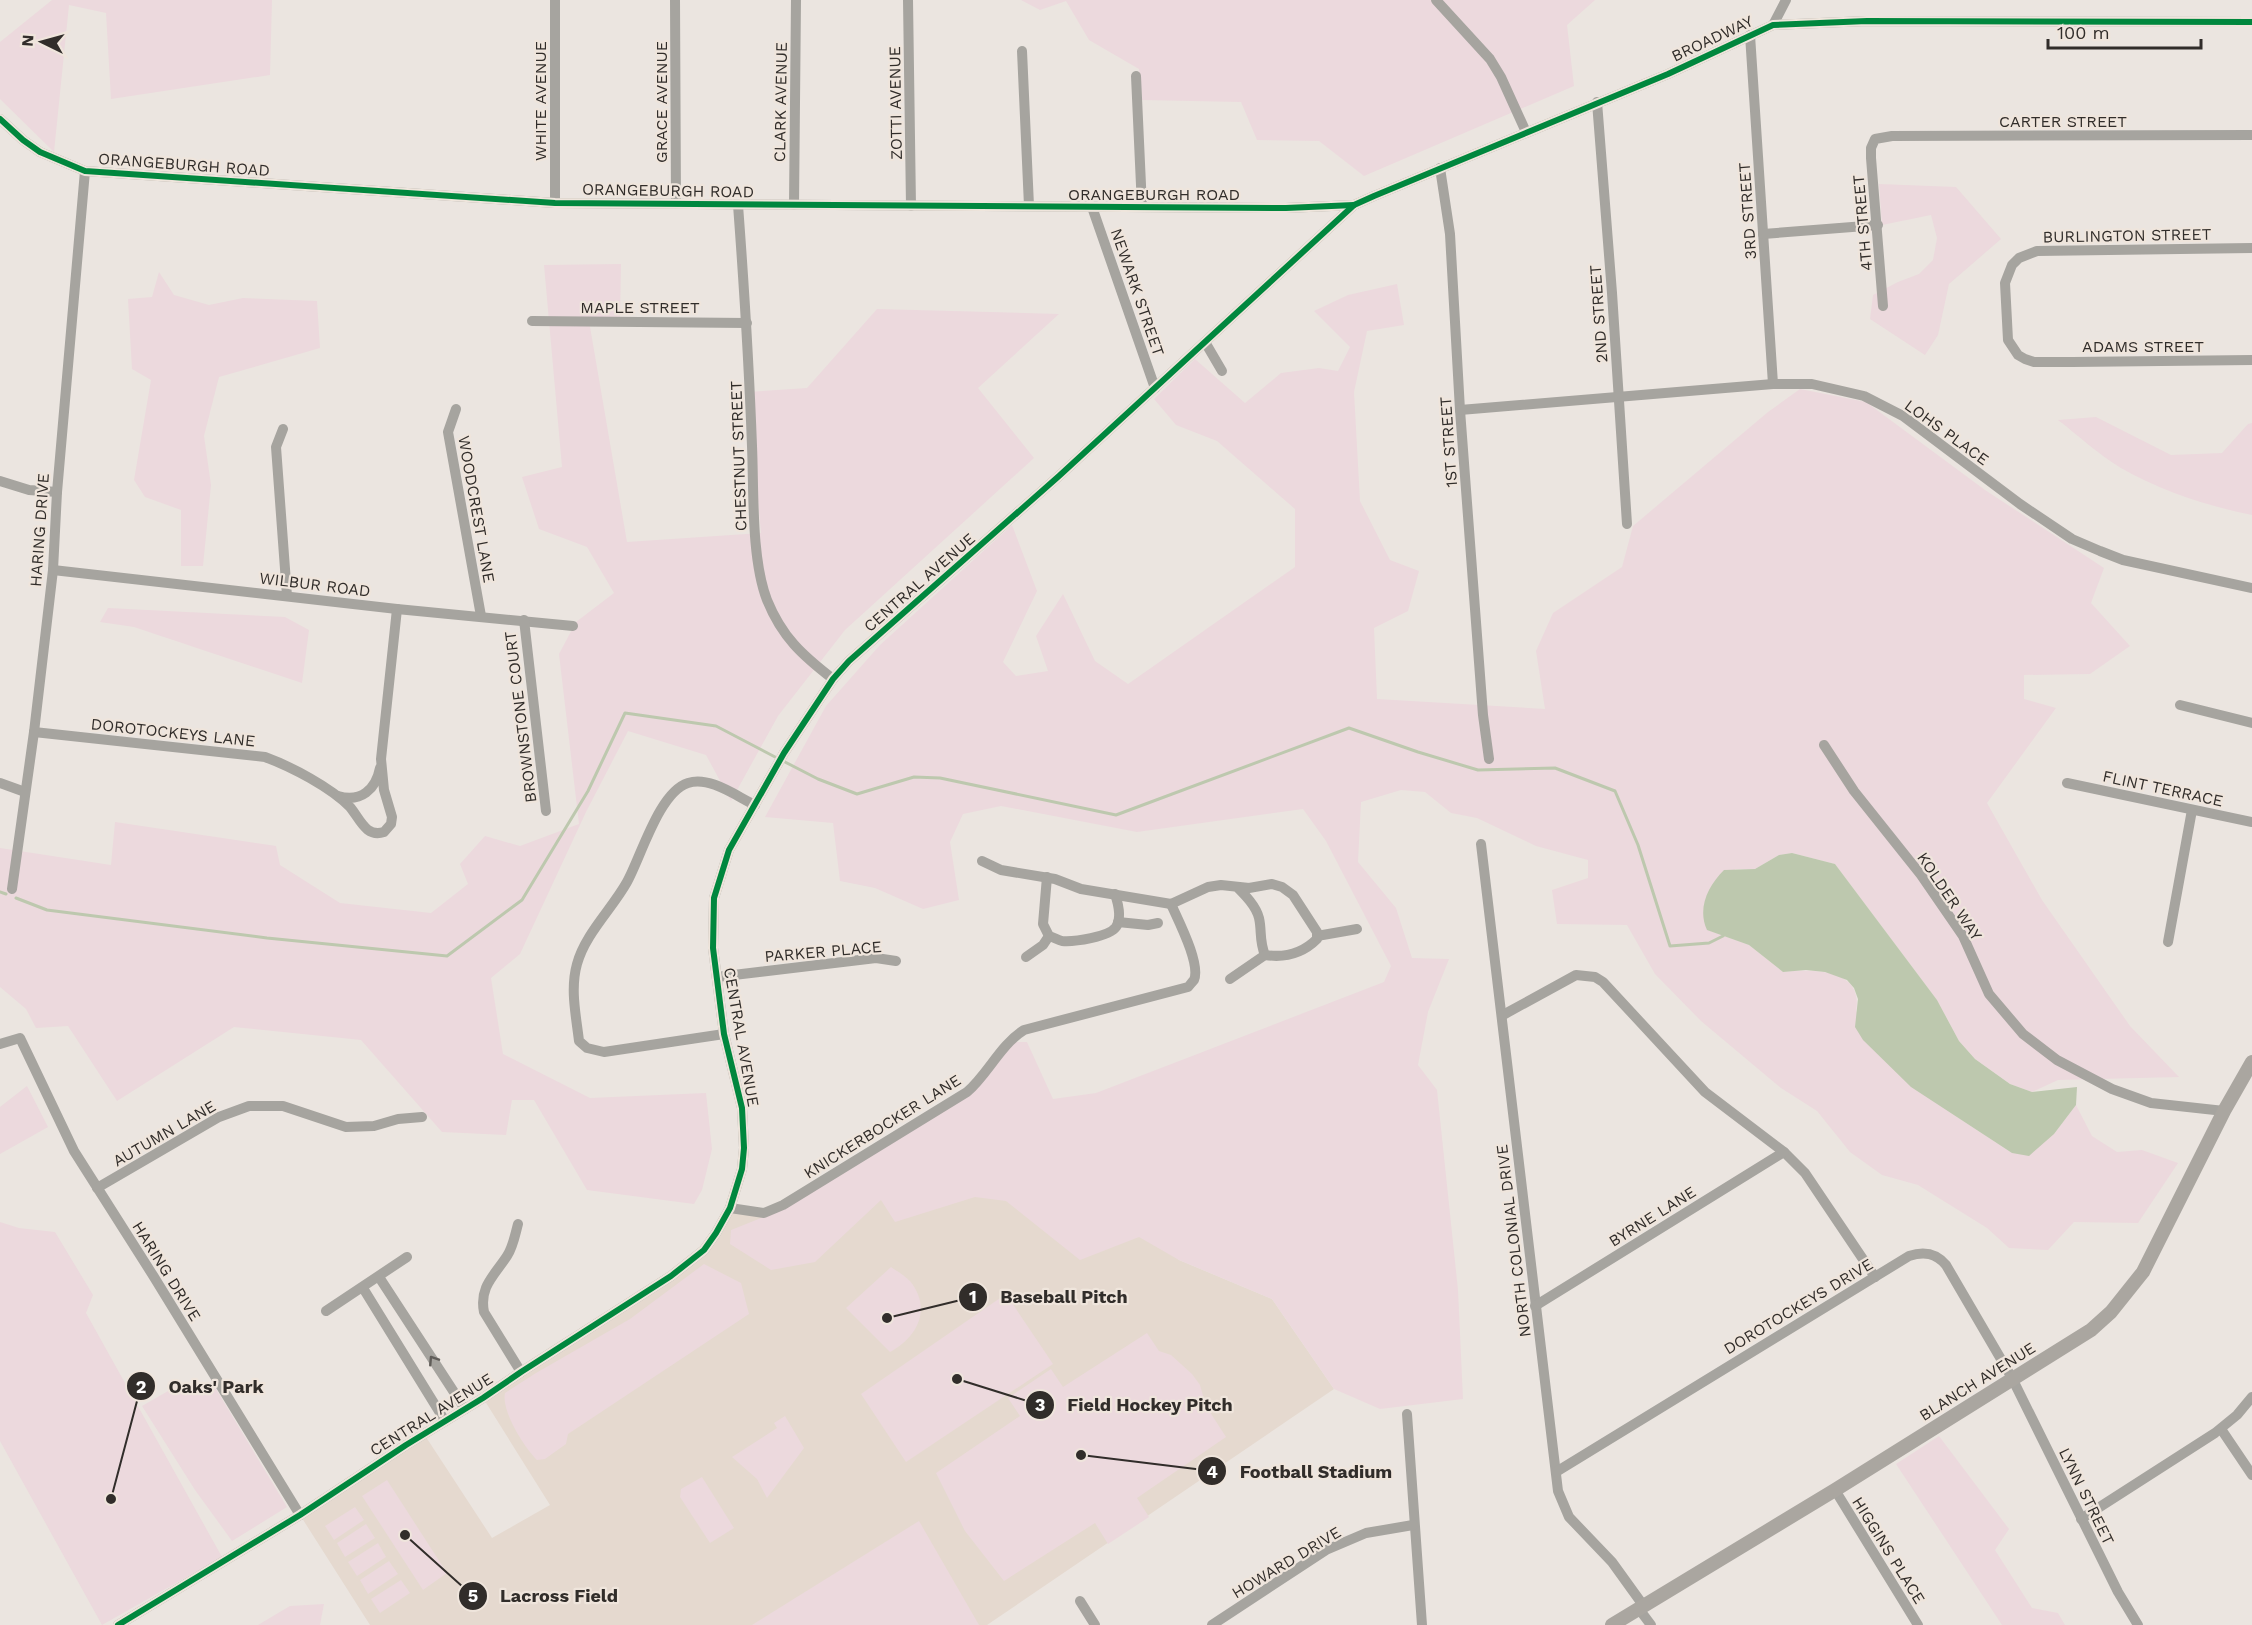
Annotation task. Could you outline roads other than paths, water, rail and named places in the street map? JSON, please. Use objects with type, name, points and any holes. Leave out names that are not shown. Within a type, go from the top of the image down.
[{"type":"main road","name":"BLANCH AVENUE","points":[[1612,1625],[1835,1490],[2091,1330],[2127,1294],[2143,1272],[2224,1111],[2252,1062]]},
{"type":"street","name":"WHITE AVENUE","points":[[555,0],[555,202]]},
{"type":"street","name":"GRACE AVENUE","points":[[675,0],[676,204]]},
{"type":"street","name":"CLARK AVENUE","points":[[794,205],[796,0]]},
{"type":"street","name":"ZOTTI AVENUE","points":[[908,0],[911,206]]},
{"type":"street","points":[[1436,0],[1490,59],[1526,132]]},
{"type":"street","points":[[1773,26],[1786,0]]},
{"type":"street","name":"BROADWAY","points":[[1354,205],[1668,74],[1773,26],[1867,21],[2252,22]]},
{"type":"street","name":"3RD STREET","points":[[1750,35],[1773,384]]},
{"type":"street","points":[[1022,51],[1029,206]]},
{"type":"street","points":[[1136,76],[1142,207]]},
{"type":"street","name":"2ND STREET","points":[[1597,102],[1627,524]]},
{"type":"street","name":"ORANGEBURGH ROAD","points":[[0,118],[23,140],[40,152],[84,171],[555,202],[1286,208],[1354,205]]},
{"type":"street","name":"CARTER STREET","points":[[1875,139],[1892,136],[2252,135]]},
{"type":"street","name":"4TH STREET","points":[[1875,139],[1871,148],[1871,158],[1883,306]]},
{"type":"street","name":"1ST STREET","points":[[1440,168],[1450,234],[1460,410],[1483,715],[1489,759]]},
{"type":"street","name":"HARING DRIVE","points":[[12,889],[34,732],[53,570],[57,492],[84,171]]},
{"type":"street","name":"CHESTNUT STREET","points":[[738,205],[747,323],[756,543],[763,586],[783,633],[806,658],[833,679]]},
{"type":"street","name":"CENTRAL AVENUE","points":[[118,1625],[300,1515],[688,1264],[704,1250],[730,1208],[742,1168],[744,1126],[740,1097],[724,1034],[712,948],[714,898],[729,850],[784,753],[833,679],[849,661],[1059,476],[1354,205]]},
{"type":"street","name":"NEWARK STREET","points":[[1092,207],[1155,388]]},
{"type":"street","points":[[1763,234],[1878,225]]},
{"type":"street","name":"BURLINGTON STREET","points":[[2034,362],[2018,355],[2008,340],[2006,332],[2005,283],[2007,274],[2019,258],[2027,253],[2252,248]]},
{"type":"street","name":"MAPLE STREET","points":[[532,321],[747,323]]},
{"type":"street","points":[[1205,342],[1222,371]]},
{"type":"street","name":"ADAMS STREET","points":[[2034,362],[2252,360]]},
{"type":"street","name":"LOHS PLACE","points":[[1460,410],[1773,384],[1812,384],[1864,396],[1903,416],[2020,504],[2072,539],[2123,560],[2252,588]]},
{"type":"street","name":"WOODCREST LANE","points":[[456,409],[447,432],[481,616]]},
{"type":"street","points":[[284,429],[276,447],[287,596]]},
{"type":"street","points":[[0,481],[29,490],[57,492]]},
{"type":"street","name":"WILBUR ROAD","points":[[53,570],[397,609],[573,626]]},
{"type":"street","name":"DOROTOCKEYS LANE","points":[[335,795],[355,798],[370,790],[375,783],[381,759],[397,609]]},
{"type":"street","name":"BROWNSTONE COURT","points":[[524,620],[546,811]]},
{"type":"street","points":[[2180,705],[2252,723]]},
{"type":"street","name":"DOROTOCKEYS LANE","points":[[34,732],[265,757],[281,763],[335,795],[350,808],[367,830],[378,834],[384,832],[391,824],[392,818],[384,790],[381,759]]},
{"type":"street","name":"KOLDER WAY","points":[[1824,745],[1854,791],[1921,875],[1963,936],[1989,994],[2023,1034],[2057,1060],[2112,1089],[2151,1103],[2224,1111]]},
{"type":"street","points":[[724,1034],[598,1051],[587,1048],[579,1041],[572,985],[580,954],[627,881],[663,806],[674,792],[687,783],[708,782],[755,805]]},
{"type":"street","points":[[0,783],[25,792]]},
{"type":"street","name":"FLINT TERRACE","points":[[2067,783],[2252,822]]},
{"type":"street","points":[[2168,942],[2192,810]]},
{"type":"street","name":"NORTH COLONIAL DRIVE","points":[[1481,844],[1558,1491],[1569,1517],[1612,1562],[1651,1625]]},
{"type":"street","points":[[982,861],[1001,870],[1047,878],[1081,889],[1171,904],[1208,887],[1221,885],[1249,888],[1272,884],[1282,887],[1293,895],[1317,932],[1317,939],[1308,948],[1278,957],[1265,955],[1258,958],[1230,979]]},
{"type":"street","points":[[1047,878],[1043,924],[1048,936],[1062,941],[1093,938],[1110,932],[1117,926],[1118,904],[1115,894]]},
{"type":"street","points":[[1237,887],[1245,894],[1259,918],[1260,944],[1265,955]]},
{"type":"street","name":"KNICKERBOCKER LANE","points":[[730,1208],[764,1213],[783,1205],[967,1092],[1013,1036],[1024,1030],[1188,987],[1195,978],[1193,956],[1171,904]]},
{"type":"street","points":[[1118,922],[1148,925],[1158,923]]},
{"type":"street","points":[[1317,936],[1357,929]]},
{"type":"street","points":[[1026,957],[1043,945],[1048,936]]},
{"type":"street","name":"PARKER PLACE","points":[[717,977],[876,958],[896,961]]},
{"type":"street","points":[[1503,1014],[1567,978],[1585,975],[1603,982],[1705,1092],[1784,1152],[1805,1173],[1875,1276]]},
{"type":"street","name":"HARING DRIVE","points":[[0,1044],[20,1038],[69,1142],[300,1515]]},
{"type":"street","name":"AUTUMN LANE","points":[[97,1188],[219,1117],[249,1106],[283,1106],[346,1127],[374,1126],[398,1119],[422,1117]]},
{"type":"street","name":"BYRNE LANE","points":[[1535,1305],[1784,1152]]},
{"type":"street","points":[[518,1224],[508,1255],[489,1279],[482,1301],[484,1312],[520,1372]]},
{"type":"street","name":"DOROTOCKEYS DRIVE","points":[[1556,1472],[1875,1276],[1917,1253],[1934,1255],[1941,1259],[2012,1378]]},
{"type":"street","points":[[326,1311],[407,1257]]},
{"type":"street","points":[[379,1277],[465,1409]]},
{"type":"street","points":[[363,1288],[445,1421]]},
{"type":"street","points":[[398,1344],[415,1332]]},
{"type":"street","name":"LYNN STREET","points":[[2012,1378],[2118,1592],[2138,1625]]},
{"type":"street","points":[[429,1394],[448,1382]]},
{"type":"street","points":[[2081,1519],[2221,1429],[2252,1397]]},
{"type":"street","points":[[1407,1414],[1413,1525],[1422,1625]]},
{"type":"street","points":[[2221,1429],[2252,1475]]},
{"type":"street","name":"HIGGINS PLACE","points":[[1835,1490],[1918,1625]]},
{"type":"street","name":"HOWARD DRIVE","points":[[1212,1625],[1326,1550],[1366,1533],[1413,1525]]},
{"type":"street","points":[[1080,1601],[1095,1625]]},
{"type":"waterway","points":[[16,898],[47,910],[267,938],[447,956],[522,900],[588,791],[625,713],[716,726],[777,758]]},
{"type":"waterway","points":[[783,761],[818,779],[857,794],[914,777],[940,778],[1116,815],[1349,728],[1478,770],[1555,768],[1615,791],[1638,845],[1670,946],[1709,943],[1723,936]]},
{"type":"waterway","points":[[0,892],[6,894]]},
{"type":"place","name":"Baseball Pitch","points":[[887,1318]]},
{"type":"place","name":"Field Hockey Pitch","points":[[957,1379]]},
{"type":"place","name":"Football Stadium","points":[[1081,1455]]},
{"type":"place","name":"Oaks' Park","points":[[111,1499]]},
{"type":"place","name":"Lacross Field","points":[[405,1535]]}]
